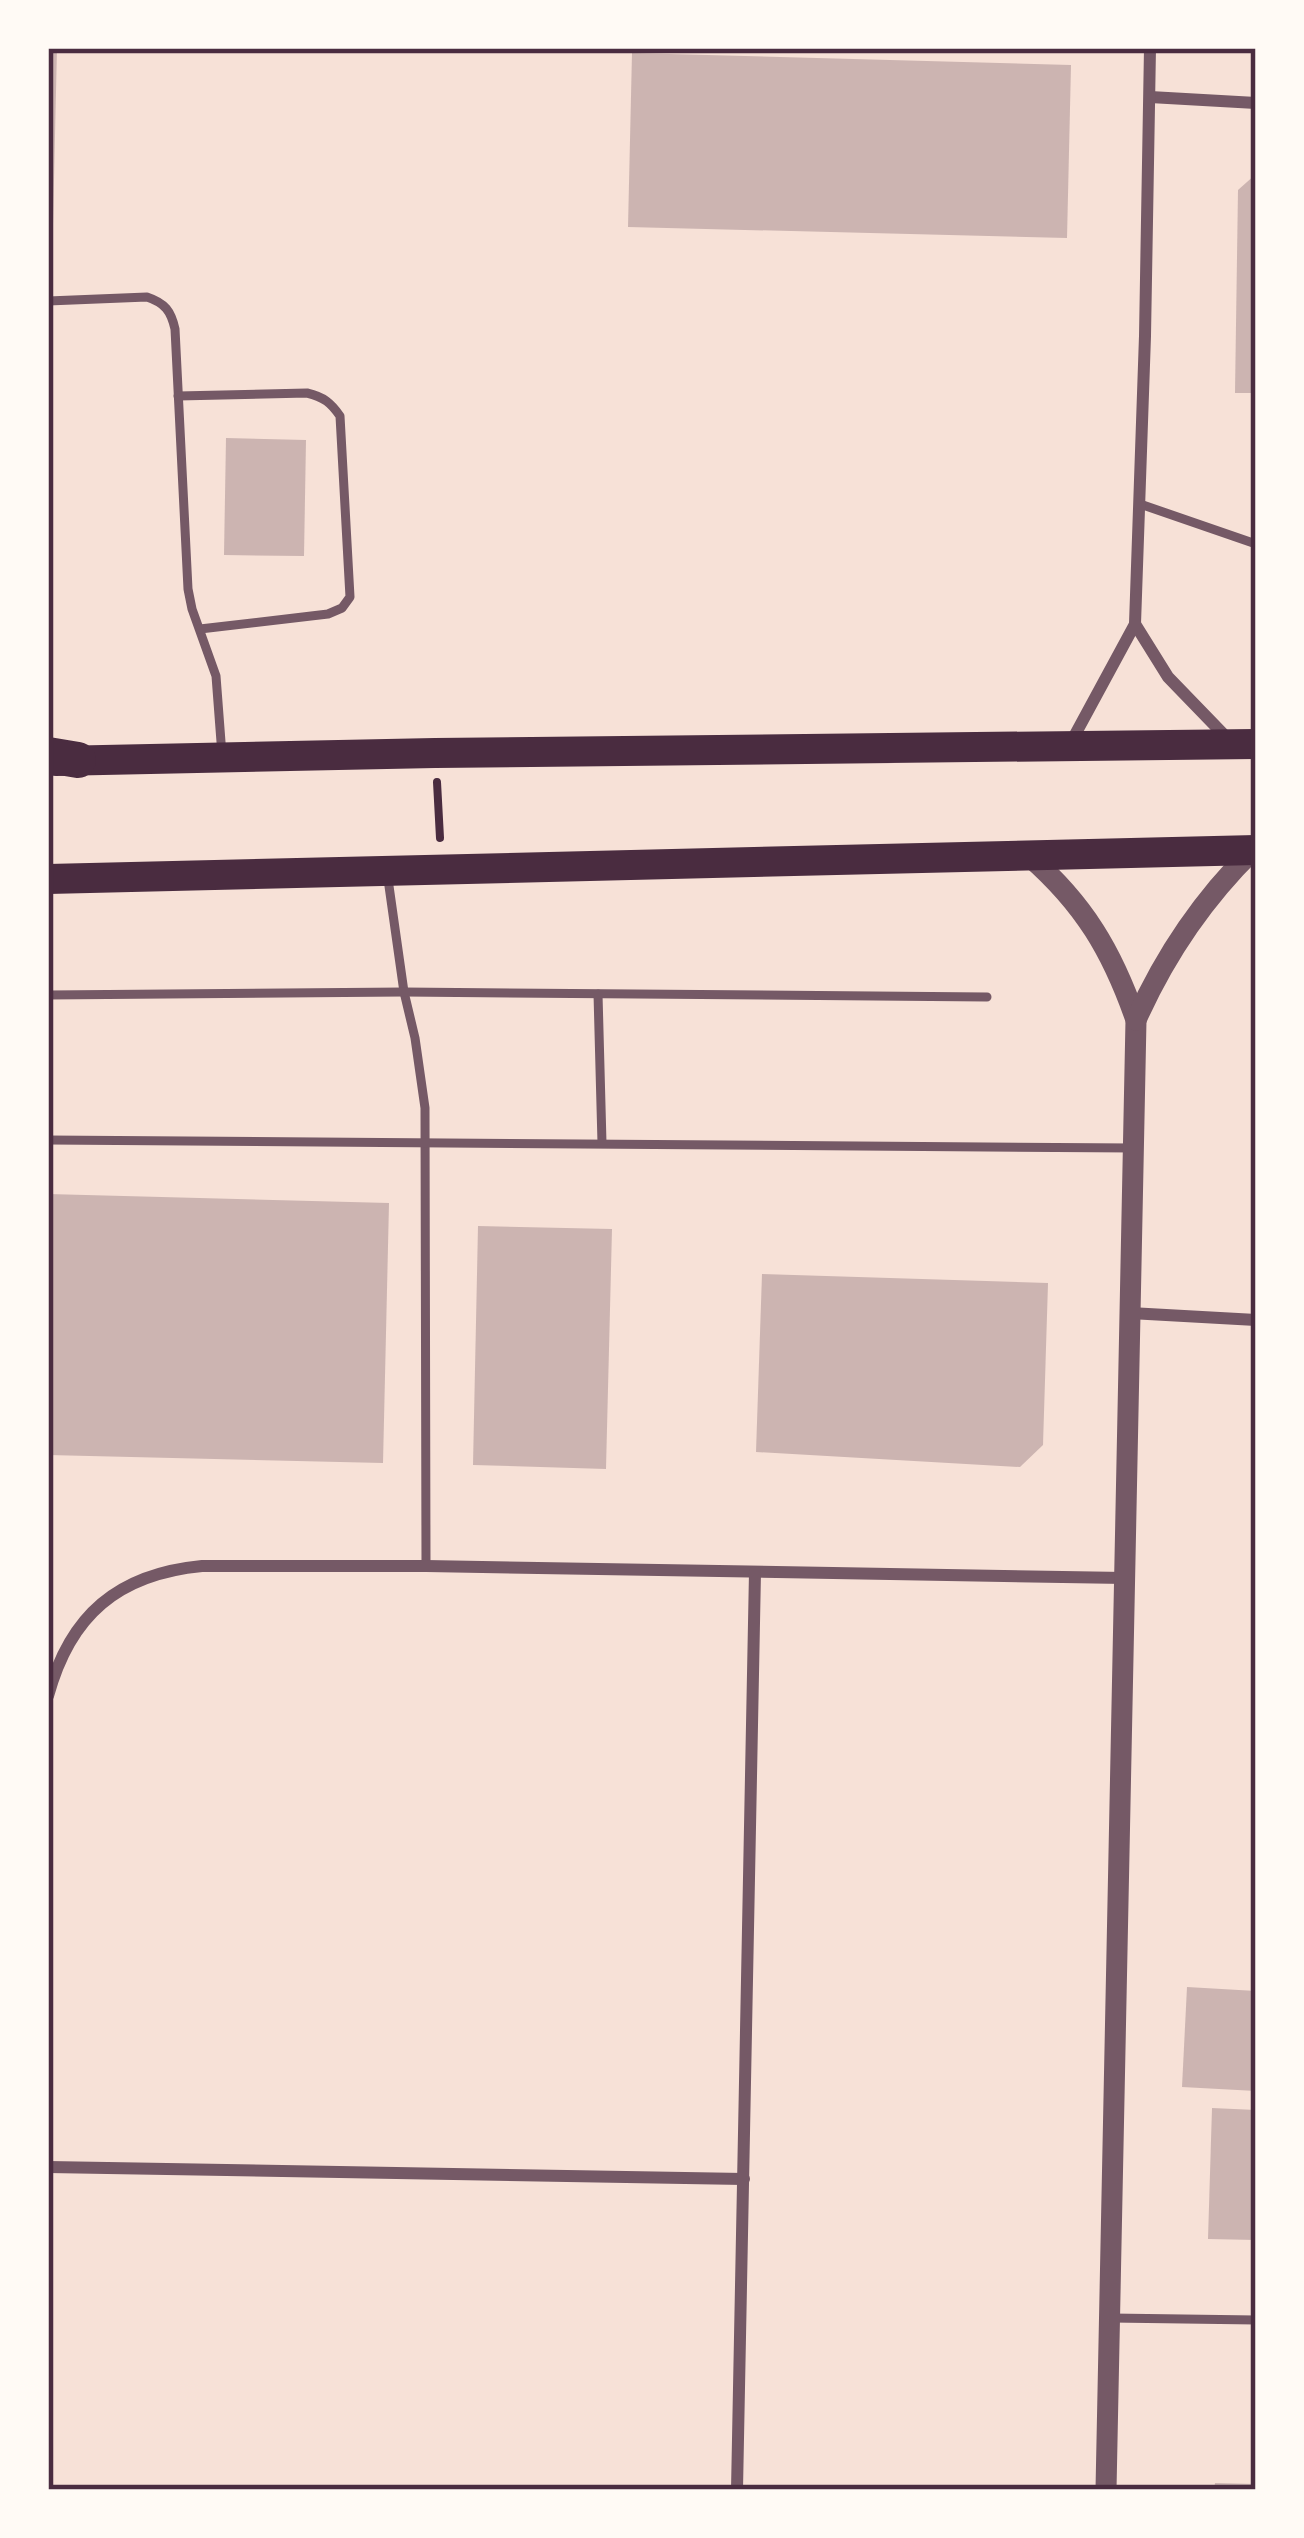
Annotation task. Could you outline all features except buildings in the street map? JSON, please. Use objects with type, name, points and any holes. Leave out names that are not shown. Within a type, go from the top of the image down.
[{"type":"main road","points":[[58,759],[1245,744]]},
{"type":"main road","points":[[48,879],[1255,850]]},
{"type":"street","points":[[1069,746],[1135,624],[1150,48]]},
{"type":"street","points":[[1150,97],[1256,103]]},
{"type":"street","points":[[1135,624],[1168,677],[1245,744]]},
{"type":"street","points":[[1136,1020],[1173,946],[1223,879],[1255,850]]},
{"type":"street","points":[[1029,856],[1058,882],[1106,946],[1136,1020],[1106,2490]]},
{"type":"street","points":[[1130,1313],[1256,1320]]},
{"type":"street","points":[[48,1696],[56,1666],[89,1614],[140,1578],[170,1569],[426,1566],[1125,1578]]},
{"type":"street","points":[[736,2490],[755,1572]]},
{"type":"street","points":[[48,2168],[744,2179]]},
{"type":"lane","points":[[48,301],[147,297],[162,302],[172,314],[188,589],[218,691],[222,757]]},
{"type":"lane","points":[[178,396],[308,393],[331,403],[340,416],[350,597],[343,608],[328,614],[200,629]]},
{"type":"lane","points":[[1140,504],[1256,544]]},
{"type":"lane","points":[[387,871],[421,1072],[425,1143],[426,1566]]},
{"type":"lane","points":[[48,995],[404,992],[987,998]]},
{"type":"lane","points":[[598,994],[602,1143]]},
{"type":"lane","points":[[48,1140],[1134,1148]]},
{"type":"lane","points":[[1109,2318],[1256,2320]]},
{"type":"path","points":[[435,753],[441,870]]}]
